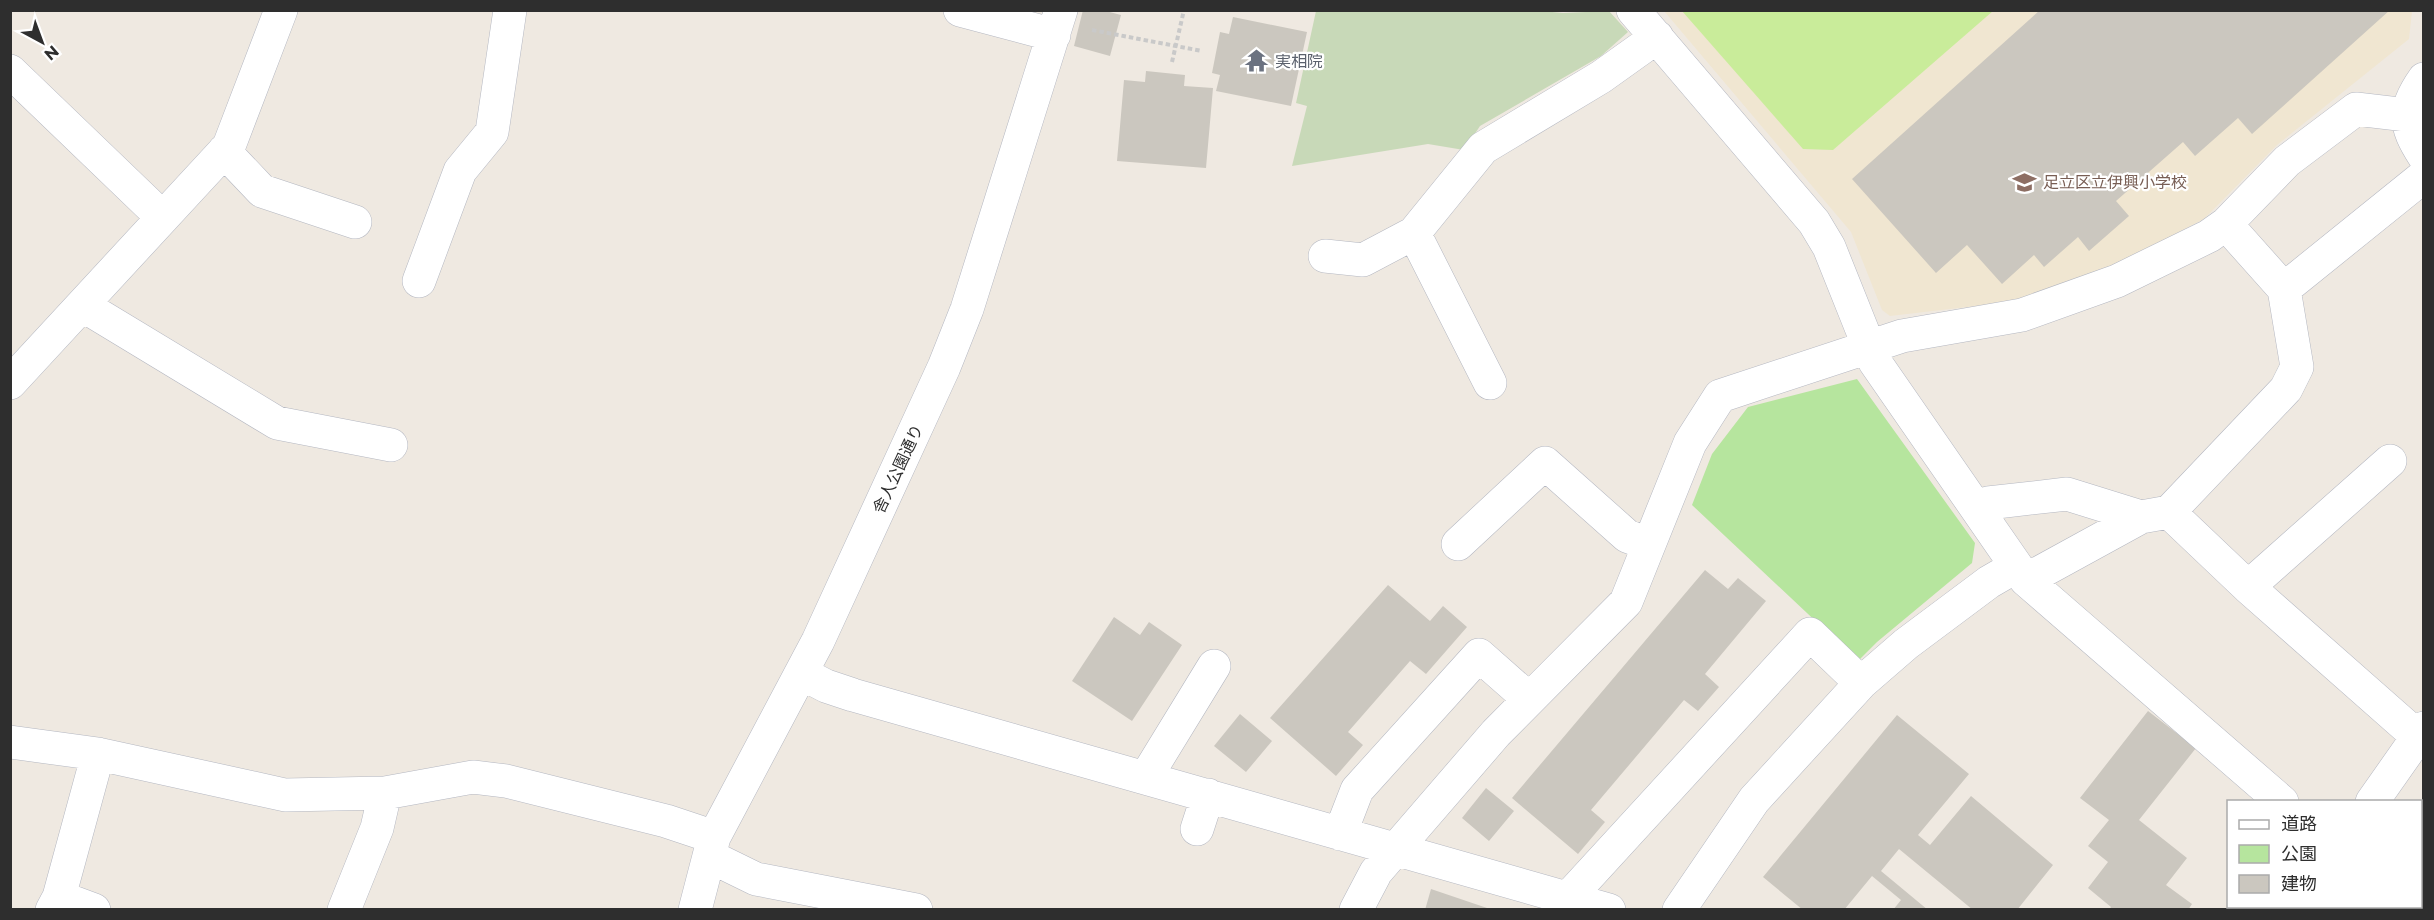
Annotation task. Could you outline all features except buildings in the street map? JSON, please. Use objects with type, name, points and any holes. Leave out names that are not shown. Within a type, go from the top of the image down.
[{"type":"street","points":[[15,368],[82,305],[229,146],[281,10]]},
{"type":"street","points":[[419,281],[460,171],[492,132],[510,10]]},
{"type":"street","points":[[960,10],[1066,24]]},
{"type":"street","points":[[1633,10],[1814,222],[1829,247],[1875,362],[2021,573],[2281,800]]},
{"type":"street","name":"舎人公園通り","points":[[695,909],[712,847],[801,673],[899,470],[944,367],[967,309],[1066,24]]},
{"type":"street","points":[[1326,256],[1364,260],[1414,233],[1483,148],[1601,77],[1657,37]]},
{"type":"street","points":[[10,71],[162,217]]},
{"type":"street","points":[[2424,79],[2415,91],[2407,115],[2409,134],[2424,156]]},
{"type":"street","points":[[1356,909],[1376,872],[1394,851],[1529,699],[1626,602],[1690,443],[1720,396],[1869,349],[1902,336],[2022,315],[2116,281],[2209,236],[2226,224],[2286,161],[2356,109],[2407,115]]},
{"type":"street","points":[[224,151],[262,190],[355,222]]},
{"type":"street","points":[[2284,289],[2424,176]]},
{"type":"street","points":[[1679,909],[1754,800],[1861,683],[1906,644],[1989,582],[2021,573],[2155,514],[2286,389],[2296,368],[2284,289],[2226,224]]},
{"type":"street","points":[[1414,233],[1490,383]]},
{"type":"street","points":[[82,305],[277,423],[391,444]]},
{"type":"street","points":[[2248,587],[2390,461]]},
{"type":"street","points":[[1458,544],[1545,463],[1627,536],[1648,544]]},
{"type":"street","points":[[1977,509],[1988,503],[2067,494],[2155,514],[2248,587],[2420,732],[2373,800]]},
{"type":"street","points":[[1563,903],[1810,634],[1861,683]]},
{"type":"street","points":[[1340,834],[1357,790],[1479,655],[1529,699]]},
{"type":"street","points":[[1146,777],[1214,666]]},
{"type":"street","points":[[801,673],[826,686],[853,695],[1208,795],[1563,903],[1609,909]]},
{"type":"street","points":[[10,742],[98,754],[285,795],[385,793],[473,777],[506,781],[666,821],[712,847],[756,879],[916,909]]},
{"type":"street","points":[[94,909],[56,903],[98,754]]},
{"type":"street","points":[[344,909],[377,828],[385,793]]},
{"type":"street","points":[[1197,829],[1208,795]]},
{"type":"path","points":[[1172,62],[1184,10]]},
{"type":"path","points":[[1066,24],[1202,51]]},
{"type":"shaded area","name":"足立区立伊興小学校","points":[[1664,11],[2412,11],[2409,39],[2277,145],[2204,219],[2107,269],[2019,301],[1890,316],[1882,310],[1851,232]]},
{"type":"green space","points":[[1531,10],[1563,13],[1609,11],[1628,32],[1601,56],[1480,126],[1464,150],[1428,144],[1292,166],[1307,106],[1296,103],[1316,11]]},
{"type":"green space","points":[[1682,11],[1993,11],[1833,150],[1803,149]]},
{"type":"green space","points":[[1857,379],[1975,543],[1972,563],[1877,642],[1858,661],[1692,505],[1712,454],[1748,407]]},
{"type":"place","name":"実相院","points":[[1257,61]]},
{"type":"place","name":"足立区立伊興小学校","points":[[2025,182]]}]
